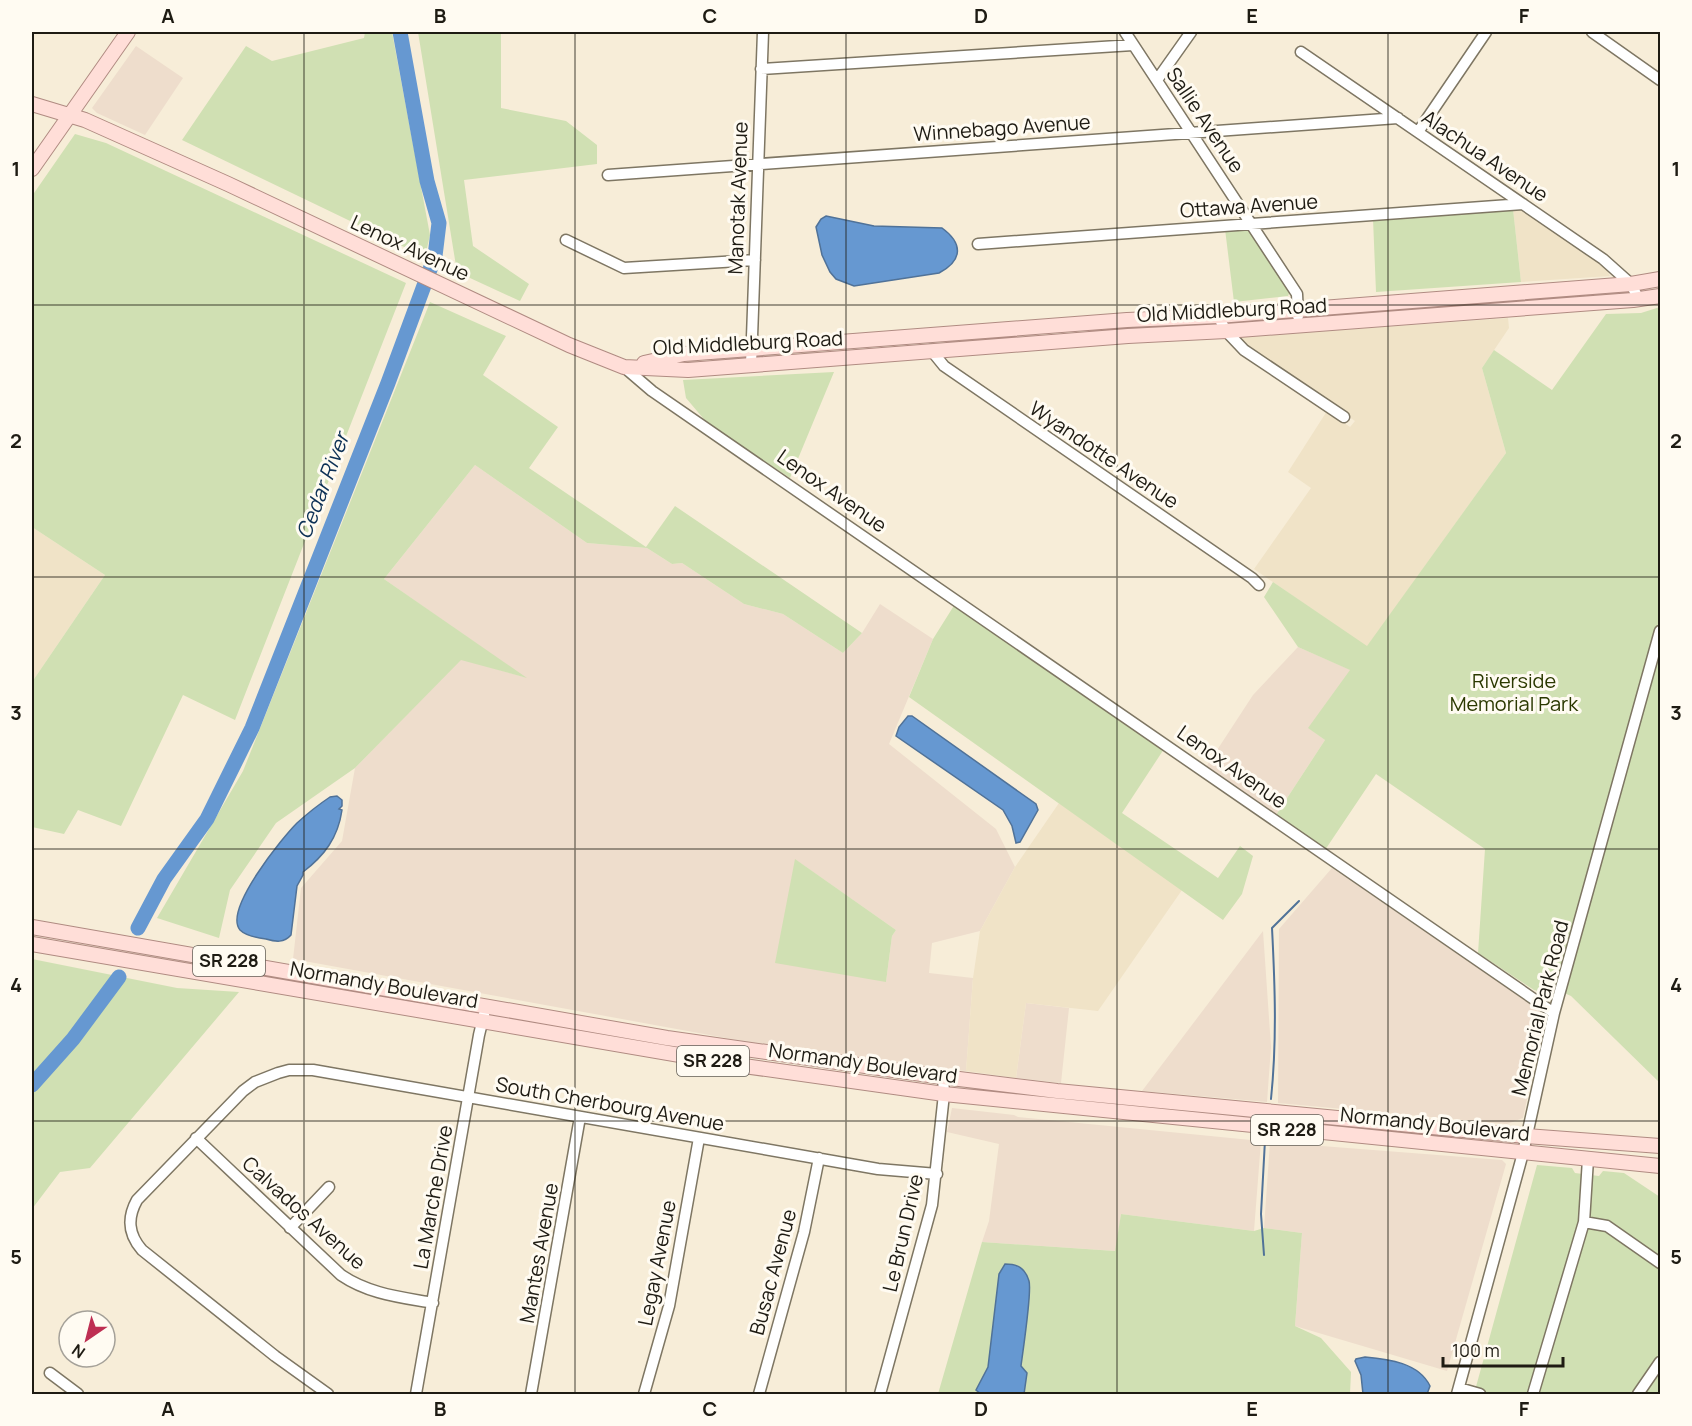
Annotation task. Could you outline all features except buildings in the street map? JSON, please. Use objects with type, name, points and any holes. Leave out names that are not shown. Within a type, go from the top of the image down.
[{"type":"main road","points":[[32,169],[128,32]]},
{"type":"main road","name":"Lenox Avenue","points":[[32,104],[84,119],[228,184],[569,345],[624,367]]},
{"type":"main road","name":"Old Middleburg Road","points":[[624,367],[684,354],[1127,320],[1218,316],[1631,284],[1660,279]]},
{"type":"main road","points":[[1475,296],[1477,312]]},
{"type":"main road","name":"Old Middleburg Road","points":[[624,367],[688,370],[931,350],[1226,331],[1639,300],[1660,296]]},
{"type":"main road","points":[[1056,326],[1058,342]]},
{"type":"main road","points":[[920,336],[931,350]]},
{"type":"main road","name":"Normandy Boulevard","points":[[32,927],[667,1038],[943,1077],[1057,1091],[1526,1136],[1660,1146]]},
{"type":"main road","points":[[32,938],[62,941],[75,935]]},
{"type":"main road","name":"Normandy Boulevard","points":[[32,944],[482,1023],[744,1066],[944,1094],[1660,1166]]},
{"type":"street","name":"Manotak Avenue","points":[[751,365],[763,32]]},
{"type":"street","name":"Sallie Avenue","points":[[1125,32],[1297,294],[1298,325]]},
{"type":"street","points":[[1157,80],[1191,32]]},
{"type":"street","points":[[1418,132],[1486,32]]},
{"type":"street","points":[[1592,32],[1660,81]]},
{"type":"street","points":[[761,69],[1133,45]]},
{"type":"street","name":"Alachua Avenue","points":[[1301,52],[1603,259],[1631,284],[1639,300]]},
{"type":"street","name":"Winnebago Avenue","points":[[608,175],[1398,118]]},
{"type":"street","name":"Ottawa Avenue","points":[[978,244],[1523,204]]},
{"type":"street","points":[[566,240],[624,268],[755,260]]},
{"type":"street","points":[[1218,316],[1226,331],[1244,350],[1344,417]]},
{"type":"street","name":"Wyandotte Avenue","points":[[931,350],[944,366],[1259,585]]},
{"type":"street","name":"Lenox Avenue","points":[[624,367],[672,404],[1554,1013]]},
{"type":"street","name":"Memorial Park Road","points":[[1458,1391],[1522,1153],[1554,1013],[1660,631]]},
{"type":"street","name":"La Marche Drive","points":[[416,1395],[486,1006]]},
{"type":"street","name":"South Cherbourg Avenue","points":[[328,1395],[275,1356],[142,1250],[135,1243],[130,1228],[132,1210],[137,1200],[196,1138],[243,1091],[255,1082],[278,1073],[289,1070],[313,1070],[878,1169],[936,1174]]},
{"type":"street","name":"Le Brun Drive","points":[[880,1395],[932,1205],[944,1094],[943,1077]]},
{"type":"street","name":"Mantes Avenue","points":[[531,1395],[580,1117]]},
{"type":"street","name":"Calvados Avenue","points":[[196,1138],[331,1267],[354,1284],[385,1295],[433,1303]]},
{"type":"street","name":"Legay Avenue","points":[[644,1395],[669,1306],[699,1138]]},
{"type":"street","name":"Busac Avenue","points":[[759,1395],[804,1233],[819,1158]]},
{"type":"street","points":[[1533,1395],[1584,1222],[1588,1159]]},
{"type":"street","points":[[291,1228],[328,1187]]},
{"type":"street","points":[[1584,1222],[1607,1226],[1660,1263]]},
{"type":"street","points":[[1638,1395],[1660,1362]]},
{"type":"street","points":[[50,1373],[78,1395]]},
{"type":"street","points":[[1458,1391],[1480,1395]]},
{"type":"shaded area","points":[[136,46],[183,78],[145,135],[97,113],[92,108]]},
{"type":"shaded area","points":[[1513,209],[1527,211],[1603,264],[1610,276],[1521,282]]},
{"type":"shaded area","points":[[1508,318],[1509,328],[1482,368],[1506,453],[1367,647],[1254,569],[1311,488],[1288,472],[1327,411],[1350,427],[1355,421],[1249,350],[1244,345],[1242,337]]},
{"type":"shaded area","points":[[475,465],[587,543],[647,548],[672,564],[682,563],[744,604],[783,614],[843,653],[862,633],[880,604],[933,639],[889,744],[996,829],[1015,867],[980,931],[932,943],[929,973],[973,978],[966,1071],[918,1067],[770,1046],[293,959],[301,888],[342,841],[355,768],[461,659],[524,677],[384,579]],"holes":[[[796,860],[896,930],[892,936],[886,982]]]},
{"type":"shaded area","points":[[32,527],[105,575],[32,682]]},
{"type":"shaded area","points":[[1298,647],[1351,670],[1309,728],[1325,740],[1276,815],[1206,767],[1253,695]]},
{"type":"shaded area","points":[[1059,803],[1182,890],[1098,1011],[1026,1003],[1016,1078],[966,1071],[973,978],[980,931],[1015,867]]},
{"type":"shaded area","points":[[1332,868],[1537,1008],[1543,1015],[1543,1025],[1523,1118],[1507,1124],[1278,1103],[1279,929]]},
{"type":"shaded area","points":[[1263,931],[1271,1047],[1267,1102],[1142,1091]]},
{"type":"shaded area","points":[[1026,1003],[1069,1008],[1061,1083],[1016,1078]]},
{"type":"shaded area","points":[[952,1108],[1018,1117],[1261,1141],[1254,1231],[1121,1214],[1116,1251],[982,1242],[989,1221],[999,1144],[947,1132]]},
{"type":"shaded area","points":[[1270,1142],[1502,1160],[1506,1164],[1447,1371],[1295,1326],[1302,1233],[1264,1228]]},
{"type":"green space","points":[[365,32],[392,32],[430,235],[425,257],[182,140],[246,46],[272,61],[364,38]]},
{"type":"green space","points":[[418,32],[501,32],[501,108],[566,121],[597,145],[597,164],[464,180],[473,246],[529,284],[520,301],[457,272]]},
{"type":"green space","points":[[75,134],[106,143],[406,283],[235,720],[183,695],[121,826],[78,810],[64,834],[32,827],[32,682],[105,575],[32,527],[32,196]]},
{"type":"green space","points":[[1513,209],[1521,282],[1376,292],[1373,219]]},
{"type":"green space","points":[[1250,228],[1290,291],[1288,296],[1234,302],[1225,229]]},
{"type":"green space","points":[[430,302],[506,336],[483,375],[558,427],[529,468],[646,547],[675,506],[862,633],[843,653],[783,614],[744,604],[682,563],[672,564],[647,548],[587,543],[475,465],[384,579],[527,678],[461,660],[355,768],[276,823],[230,890],[219,938],[157,918],[243,771]]},
{"type":"green space","name":"Riverside Memorial Park","points":[[1660,307],[1660,1083],[1571,996],[1553,988],[1546,993],[1534,990],[1478,953],[1485,849],[1376,774],[1325,850],[1276,815],[1325,740],[1308,728],[1350,670],[1298,647],[1264,597],[1273,582],[1367,646],[1506,453],[1482,368],[1494,350],[1552,390],[1606,314],[1641,313]]},
{"type":"green space","points":[[834,372],[790,478],[708,424],[686,398],[683,380]]},
{"type":"green space","points":[[955,604],[1164,749],[1122,813],[1218,878],[1240,846],[1253,856],[1242,894],[1223,920],[909,697],[933,639]]},
{"type":"green space","points":[[795,859],[896,930],[892,936],[886,982],[775,963]]},
{"type":"green space","points":[[32,959],[177,988],[239,992],[90,1168],[60,1172],[32,1209]]},
{"type":"green space","points":[[1537,1165],[1572,1168],[1575,1173],[1599,1176],[1603,1171],[1624,1173],[1660,1197],[1660,1394],[1474,1394]]},
{"type":"green space","points":[[1121,1214],[1254,1231],[1264,1228],[1302,1233],[1295,1326],[1321,1338],[1351,1372],[1350,1394],[1024,1394],[1027,1373],[1021,1366],[1030,1283],[1005,1264],[999,1274],[988,1367],[976,1390],[981,1394],[938,1394],[982,1242],[1115,1251]]},
{"type":"water","points":[[826,216],[874,226],[942,228],[957,246],[956,258],[939,273],[854,286],[836,279],[822,255],[816,227]]},
{"type":"water","points":[[908,716],[912,716],[1036,804],[1038,810],[1020,842],[1016,843],[1012,826],[1003,810],[896,736],[899,727]]},
{"type":"water","points":[[337,796],[342,800],[342,806],[339,809],[342,810],[340,820],[329,846],[303,872],[297,886],[291,935],[283,941],[276,941],[252,936],[240,930],[237,920],[240,907],[247,891],[268,858],[297,823],[330,797]]},
{"type":"water","points":[[1005,1264],[1020,1268],[1025,1273],[1030,1287],[1021,1366],[1027,1373],[1024,1394],[981,1394],[976,1390],[988,1367],[999,1274]]},
{"type":"water","points":[[1365,1357],[1384,1359],[1411,1367],[1425,1378],[1430,1386],[1427,1394],[1363,1394],[1361,1375],[1355,1361]]},
{"type":"waterway","name":"Cedar River","points":[[138,928],[164,879],[207,819],[252,728],[388,383],[435,256],[439,223],[427,181],[400,32]]},
{"type":"waterway","points":[[1271,1099],[1275,1014],[1272,928],[1299,901]]},
{"type":"waterway","name":"Cedar River","points":[[32,1085],[73,1039],[119,977]]},
{"type":"waterway","points":[[1264,1255],[1261,1214],[1265,1140]]}]
